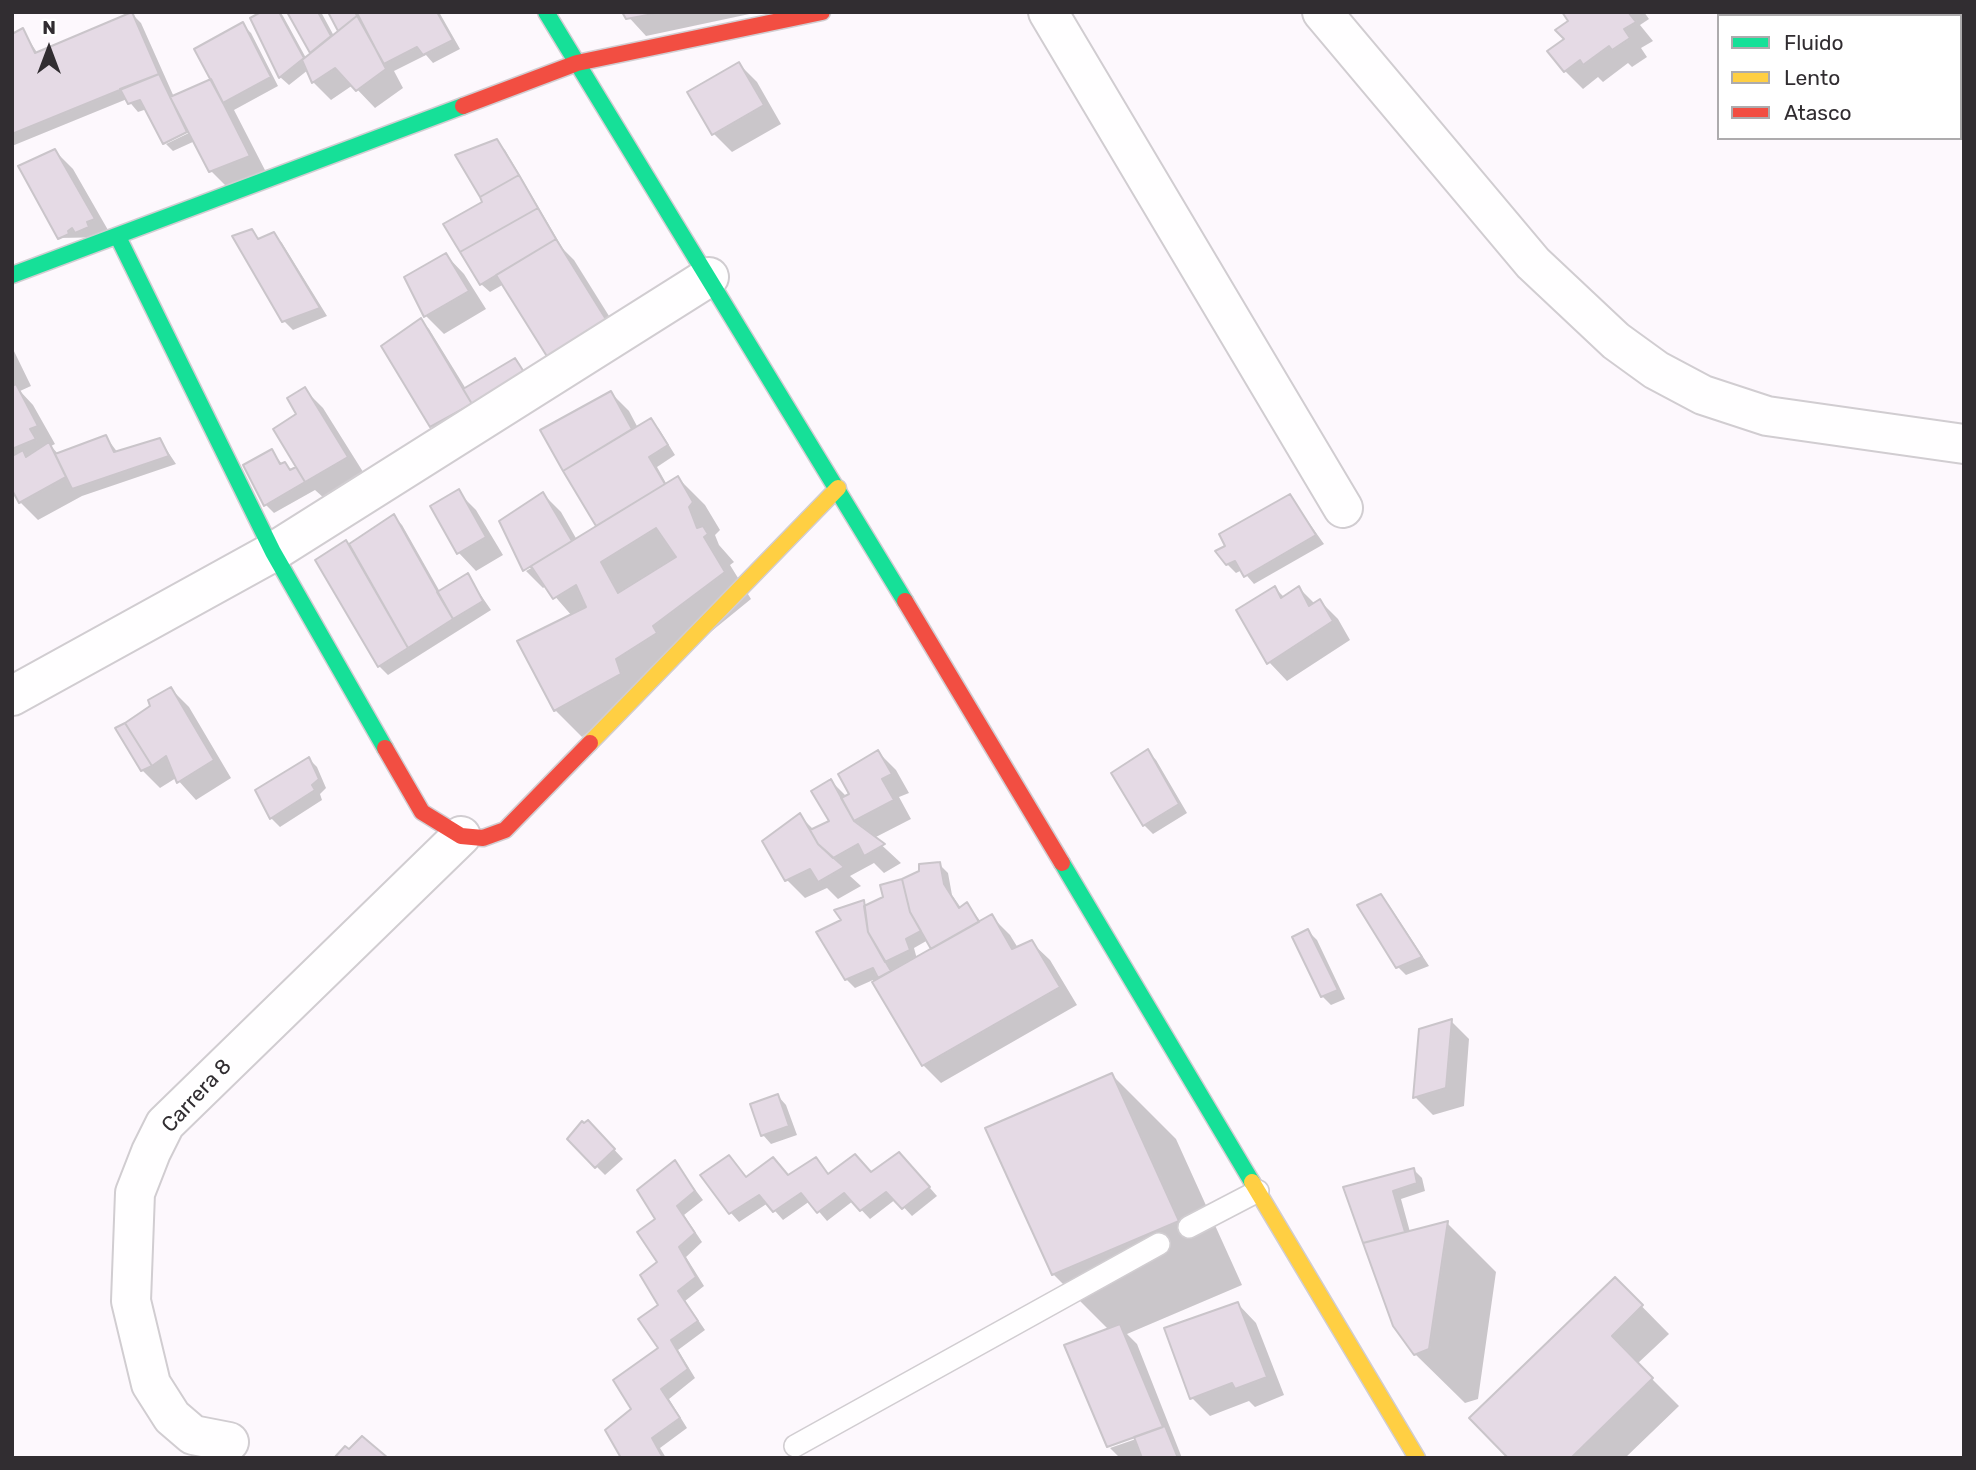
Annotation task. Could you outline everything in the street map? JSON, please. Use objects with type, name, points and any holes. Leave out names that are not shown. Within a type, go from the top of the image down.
[{"type":"street","points":[[546,12],[838,488],[1417,1458]]},
{"type":"street","points":[[12,275],[577,63],[822,12]]},
{"type":"street","points":[[1048,12],[1343,508]]},
{"type":"street","points":[[1322,12],[1533,264],[1616,341],[1656,370],[1703,395],[1767,416],[1964,444]]},
{"type":"street","points":[[118,237],[273,552],[422,812],[461,836],[483,838],[505,830],[838,488]]},
{"type":"street","points":[[12,696],[273,552],[709,277]]},
{"type":"street","name":"Carrera 8","points":[[229,1442],[194,1435],[172,1417],[150,1384],[131,1301],[135,1193],[150,1152],[165,1124],[461,836]]},
{"type":"lane","points":[[1189,1227],[1258,1191]]},
{"type":"lane","points":[[795,1446],[1159,1244]]},
{"type":"building","points":[[132,12],[159,74],[12,134],[12,34],[23,28],[35,53]]},
{"type":"building","points":[[261,12],[279,12],[304,58],[279,78],[250,18]]},
{"type":"building","points":[[287,12],[318,12],[331,36],[310,53]]},
{"type":"building","points":[[328,12],[355,12],[358,15],[338,31]]},
{"type":"building","points":[[355,12],[437,12],[453,40],[423,55],[417,47],[384,64]]},
{"type":"building","points":[[622,12],[664,12],[626,19]]},
{"type":"building","points":[[1562,12],[1628,12],[1636,22],[1624,29],[1630,38],[1612,50],[1609,46],[1583,65],[1580,60],[1564,72],[1547,51],[1564,39],[1555,30],[1568,21]]},
{"type":"building","points":[[358,15],[386,69],[356,91],[335,68],[312,83],[302,60]]},
{"type":"building","points":[[243,22],[271,77],[223,103],[194,49]]},
{"type":"building","points":[[739,62],[764,105],[712,135],[687,92]]},
{"type":"building","points":[[159,74],[187,132],[163,144],[140,100],[128,104],[120,89]]},
{"type":"building","points":[[211,79],[250,156],[209,172],[170,97]]},
{"type":"building","points":[[497,139],[519,175],[480,197],[455,155]]},
{"type":"building","points":[[55,149],[95,219],[87,222],[89,227],[75,233],[72,228],[68,231],[69,234],[58,239],[18,166]]},
{"type":"building","points":[[519,175],[538,208],[460,252],[443,224],[482,202],[480,197]]},
{"type":"building","points":[[538,208],[556,239],[480,285],[460,252]]},
{"type":"building","points":[[252,229],[258,239],[274,232],[320,308],[282,322],[232,236]]},
{"type":"building","points":[[556,239],[607,321],[548,358],[496,275]]},
{"type":"building","points":[[446,253],[469,291],[424,317],[404,277]]},
{"type":"building","points":[[421,318],[472,404],[430,427],[381,346]]},
{"type":"building","points":[[515,358],[524,372],[472,404],[463,389]]},
{"type":"building","points":[[16,384],[38,426],[30,429],[36,439],[12,449],[12,386]]},
{"type":"building","points":[[305,387],[348,457],[305,482],[273,429],[296,414],[287,398]]},
{"type":"building","points":[[611,391],[632,429],[563,471],[540,430]]},
{"type":"building","points":[[651,418],[668,445],[649,457],[665,484],[596,526],[563,471]]},
{"type":"building","points":[[106,435],[114,452],[160,438],[169,456],[72,489],[55,454]]},
{"type":"building","points":[[49,442],[66,477],[19,503],[12,490],[12,456],[23,450],[26,457]]},
{"type":"building","points":[[272,449],[280,464],[285,462],[290,470],[296,467],[305,482],[264,506],[243,465]]},
{"type":"building","points":[[678,476],[693,502],[689,507],[697,528],[703,526],[708,534],[704,537],[725,572],[653,626],[657,633],[616,659],[621,674],[554,711],[517,641],[586,607],[576,585],[553,599],[531,566]],"holes":[[[656,528],[676,557],[618,593],[601,562]]]},
{"type":"building","points":[[459,489],[486,537],[457,554],[430,506]]},
{"type":"building","points":[[543,492],[572,541],[523,571],[499,521]]},
{"type":"building","points":[[1290,494],[1316,535],[1244,577],[1235,561],[1226,565],[1215,551],[1225,546],[1219,534]]},
{"type":"building","points":[[394,514],[453,619],[408,648],[349,544]]},
{"type":"building","points":[[346,540],[408,648],[378,667],[315,560]]},
{"type":"building","points":[[468,573],[483,601],[453,619],[437,592]]},
{"type":"building","points":[[1275,586],[1281,598],[1299,586],[1309,606],[1320,599],[1333,621],[1267,664],[1236,610]]},
{"type":"building","points":[[171,687],[214,760],[177,783],[166,756],[152,766],[125,723],[150,706],[148,700]]},
{"type":"building","points":[[125,723],[152,766],[141,771],[115,728]]},
{"type":"building","points":[[1148,749],[1179,804],[1143,826],[1111,773]]},
{"type":"building","points":[[878,750],[892,774],[882,779],[894,800],[854,821],[841,798],[849,794],[838,774]]},
{"type":"building","points":[[309,757],[319,779],[312,785],[315,790],[270,819],[255,790]]},
{"type":"building","points":[[831,779],[854,821],[885,844],[864,856],[858,844],[833,858],[818,844],[810,830],[829,821],[811,791]]},
{"type":"building","points":[[800,813],[818,844],[844,867],[818,882],[810,869],[785,881],[762,841]]},
{"type":"building","points":[[940,862],[944,884],[959,908],[967,902],[979,922],[931,949],[910,912],[902,879],[919,871],[919,864]]},
{"type":"building","points":[[902,879],[910,912],[921,931],[906,939],[910,950],[885,962],[868,932],[864,906],[883,897],[880,885]]},
{"type":"building","points":[[1381,894],[1422,957],[1396,968],[1357,905]]},
{"type":"building","points":[[864,900],[868,932],[891,971],[878,978],[873,968],[845,980],[816,932],[841,920],[834,910]]},
{"type":"building","points":[[992,914],[1012,949],[1032,940],[1060,987],[922,1066],[872,982]]},
{"type":"building","points":[[1308,929],[1338,990],[1321,997],[1292,937]]},
{"type":"building","points":[[1452,1019],[1446,1088],[1413,1098],[1419,1029]]},
{"type":"building","points":[[1112,1073],[1179,1221],[1052,1275],[985,1128]]},
{"type":"building","points":[[778,1094],[789,1126],[761,1136],[750,1104]]},
{"type":"building","points":[[588,1120],[615,1149],[595,1168],[567,1139],[582,1121],[584,1123]]},
{"type":"building","points":[[899,1152],[930,1187],[902,1209],[886,1192],[860,1211],[844,1193],[817,1213],[801,1193],[773,1212],[759,1195],[729,1214],[700,1175],[729,1155],[746,1177],[773,1157],[788,1175],[816,1157],[828,1174],[855,1154],[871,1172]]},
{"type":"building","points":[[675,1160],[695,1191],[677,1206],[695,1233],[679,1247],[696,1277],[678,1291],[698,1321],[671,1340],[688,1369],[661,1389],[680,1418],[652,1438],[663,1458],[621,1458],[605,1430],[631,1409],[613,1380],[658,1348],[638,1319],[658,1305],[640,1275],[657,1262],[637,1232],[655,1219],[637,1190]]},
{"type":"building","points":[[1414,1168],[1417,1183],[1393,1191],[1405,1232],[1363,1243],[1343,1187]]},
{"type":"building","points":[[1448,1221],[1429,1349],[1414,1355],[1393,1326],[1363,1243]]},
{"type":"building","points":[[1615,1277],[1643,1305],[1612,1336],[1653,1378],[1571,1458],[1508,1458],[1469,1418]]},
{"type":"building","points":[[1238,1302],[1267,1377],[1235,1389],[1232,1383],[1190,1399],[1164,1328]]},
{"type":"building","points":[[1120,1324],[1163,1427],[1107,1447],[1064,1345]]},
{"type":"building","points":[[1165,1426],[1178,1458],[1142,1458],[1134,1437]]},
{"type":"building","points":[[362,1436],[388,1458],[334,1458],[345,1446],[349,1449]]},
{"type":"traffic: fast","points":[[546,12],[905,601]]},
{"type":"traffic: fast","points":[[12,275],[463,106]]},
{"type":"traffic: fast","points":[[118,237],[273,552],[385,748]]},
{"type":"traffic: fast","points":[[1062,863],[1252,1182]]},
{"type":"traffic: slow","points":[[590,743],[838,488]]},
{"type":"traffic: slow","points":[[1252,1182],[1417,1458]]},
{"type":"traffic: jam","points":[[463,106],[577,63],[822,12]]},
{"type":"traffic: jam","points":[[905,601],[1062,863]]},
{"type":"traffic: jam","points":[[385,748],[422,812],[461,836],[483,838],[505,830],[590,743]]}]
